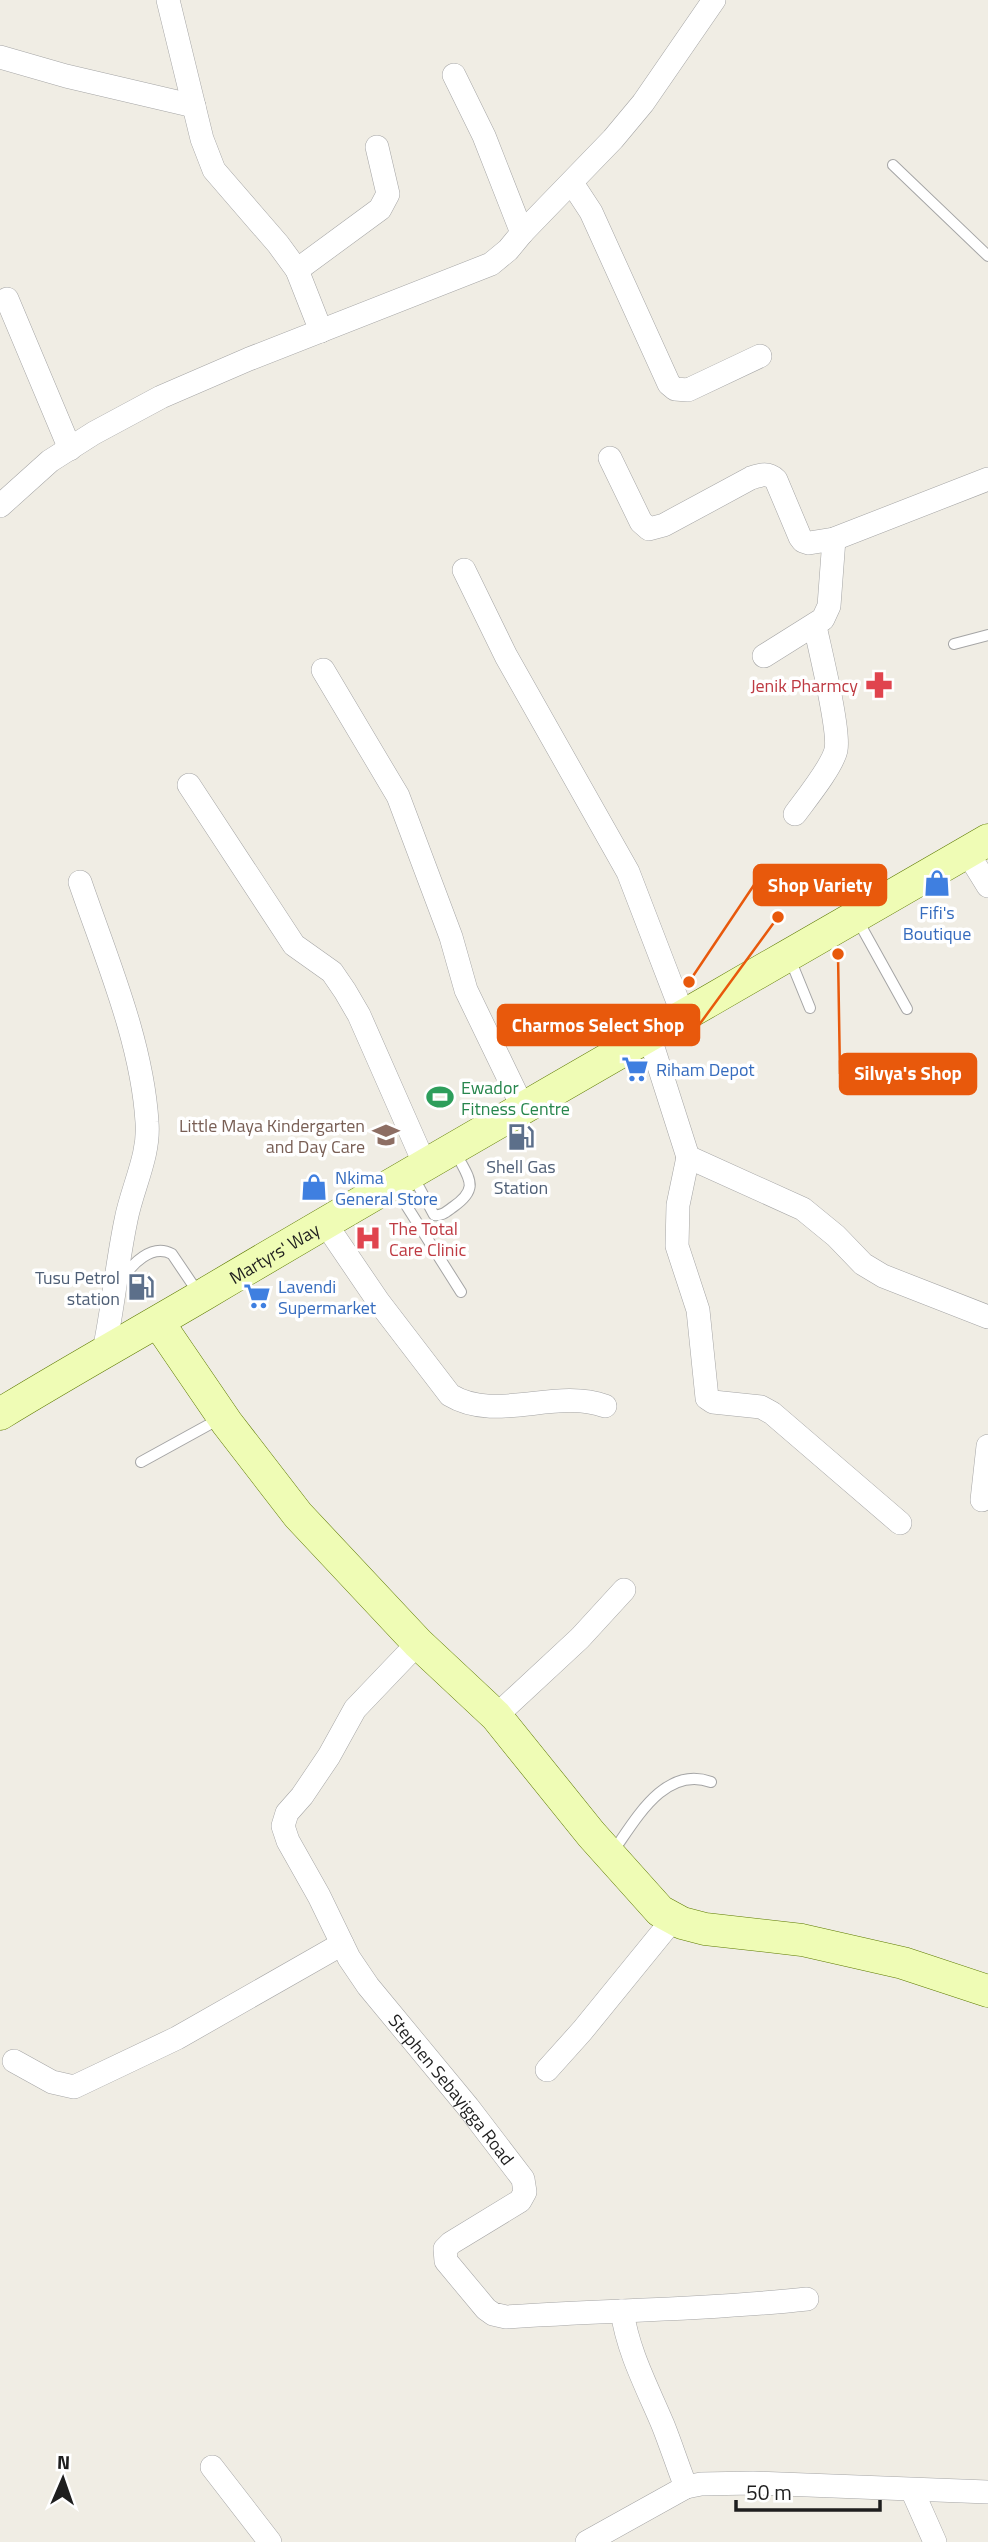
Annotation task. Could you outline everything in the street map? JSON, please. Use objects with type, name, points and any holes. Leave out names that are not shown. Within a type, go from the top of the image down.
[{"type":"street","points":[[168,0],[202,139],[214,170],[297,270],[321,331]]},
{"type":"street","points":[[2,501],[50,461],[161,397],[491,264],[508,250],[572,183],[643,103],[714,0]]},
{"type":"street","points":[[0,57],[66,76],[194,106]]},
{"type":"street","points":[[454,75],[484,136],[522,233]]},
{"type":"street","points":[[297,270],[387,201],[388,194],[377,147]]},
{"type":"street","points":[[572,183],[591,212],[669,383],[675,389],[688,390],[760,356]]},
{"type":"street","points":[[6,299],[70,449]]},
{"type":"street","points":[[610,458],[641,522],[649,529],[664,525],[751,478],[765,474],[776,480],[803,541],[820,542],[834,539],[988,479]]},
{"type":"street","points":[[764,656],[823,619],[829,606],[834,539]]},
{"type":"street","points":[[464,570],[513,667],[628,872],[683,1015]]},
{"type":"street","points":[[795,814],[836,749],[835,729],[815,626]]},
{"type":"street","points":[[323,670],[398,796],[451,937],[466,990],[523,1108]]},
{"type":"street","points":[[189,785],[294,945],[332,972],[359,1015],[410,1174]]},
{"type":"street","points":[[978,846],[988,886]]},
{"type":"street","name":"Martyrs' Way","points":[[0,1415],[104,1351],[978,846]]},
{"type":"street","points":[[80,882],[121,1000],[138,1064],[148,1124],[144,1155],[126,1219],[104,1351]]},
{"type":"street","points":[[649,1035],[688,1157],[678,1205],[677,1246],[698,1310],[707,1398],[713,1402],[752,1405],[772,1413],[900,1523]]},
{"type":"street","points":[[688,1157],[803,1209],[836,1236],[863,1264],[883,1276],[988,1317]]},
{"type":"street","points":[[325,1223],[378,1301],[450,1395],[463,1403],[480,1406],[564,1401],[605,1406]]},
{"type":"street","points":[[158,1322],[223,1417],[298,1515],[418,1643],[496,1716],[660,1911],[681,1923],[705,1929],[802,1940],[903,1963],[988,1991]]},
{"type":"street","points":[[982,1500],[988,1446]]},
{"type":"street","points":[[496,1716],[580,1638],[624,1590]]},
{"type":"street","name":"Stephen Sebayigga Road","points":[[418,1643],[355,1709],[329,1756],[284,1819],[283,1826],[288,1841],[319,1895],[342,1944],[368,1986],[523,2179],[525,2192],[520,2201],[451,2243],[445,2249],[446,2261],[493,2314],[506,2317],[622,2311]]},
{"type":"street","points":[[547,2070],[674,1918]]},
{"type":"street","points":[[15,2061],[52,2082],[74,2087],[177,2038],[342,1944]]},
{"type":"street","points":[[686,2487],[663,2425],[640,2376],[626,2336],[622,2311],[740,2306],[807,2299]]},
{"type":"street","points":[[212,2468],[270,2542]]},
{"type":"street","points":[[587,2542],[686,2487],[701,2484],[753,2483],[988,2492]]},
{"type":"street","points":[[912,2490],[935,2542]]},
{"type":"lane","points":[[893,164],[988,256]]},
{"type":"lane","points":[[954,644],[988,635]]},
{"type":"lane","points":[[855,916],[907,1009]]},
{"type":"lane","points":[[788,955],[810,1008]]},
{"type":"lane","points":[[410,1174],[434,1215],[442,1215],[467,1198],[470,1191],[471,1185],[454,1148]]},
{"type":"lane","points":[[410,1174],[461,1292]]},
{"type":"lane","points":[[115,1295],[133,1263],[165,1250],[172,1254],[201,1297]]},
{"type":"lane","points":[[141,1462],[223,1417]]},
{"type":"lane","points":[[611,1856],[632,1825],[668,1785],[687,1778],[700,1778],[711,1782]]},
{"type":"place","name":"Jenik Pharmcy","points":[[879,685]]},
{"type":"place","name":"Fifi's Boutique","points":[[937,883]]},
{"type":"place","name":"Charmos Select Shop","points":[[778,917]]},
{"type":"place","name":"Silvya's Shop","points":[[838,954]]},
{"type":"place","name":"Shop Variety","points":[[689,982]]},
{"type":"place","name":"Riham Depot","points":[[635,1069]]},
{"type":"place","name":"Ewador Fitness Centre","points":[[440,1097]]},
{"type":"place","name":"Little Maya Kindergarten and Day Care","points":[[386,1135]]},
{"type":"place","name":"Shell Gas Station","points":[[521,1137]]},
{"type":"place","name":"Nkima General Store","points":[[314,1187]]},
{"type":"place","name":"The Total Care Clinic","points":[[368,1238]]},
{"type":"place","name":"Tusu Petrol station","points":[[141,1287]]},
{"type":"place","name":"Lavendi Supermarket","points":[[257,1296]]}]
